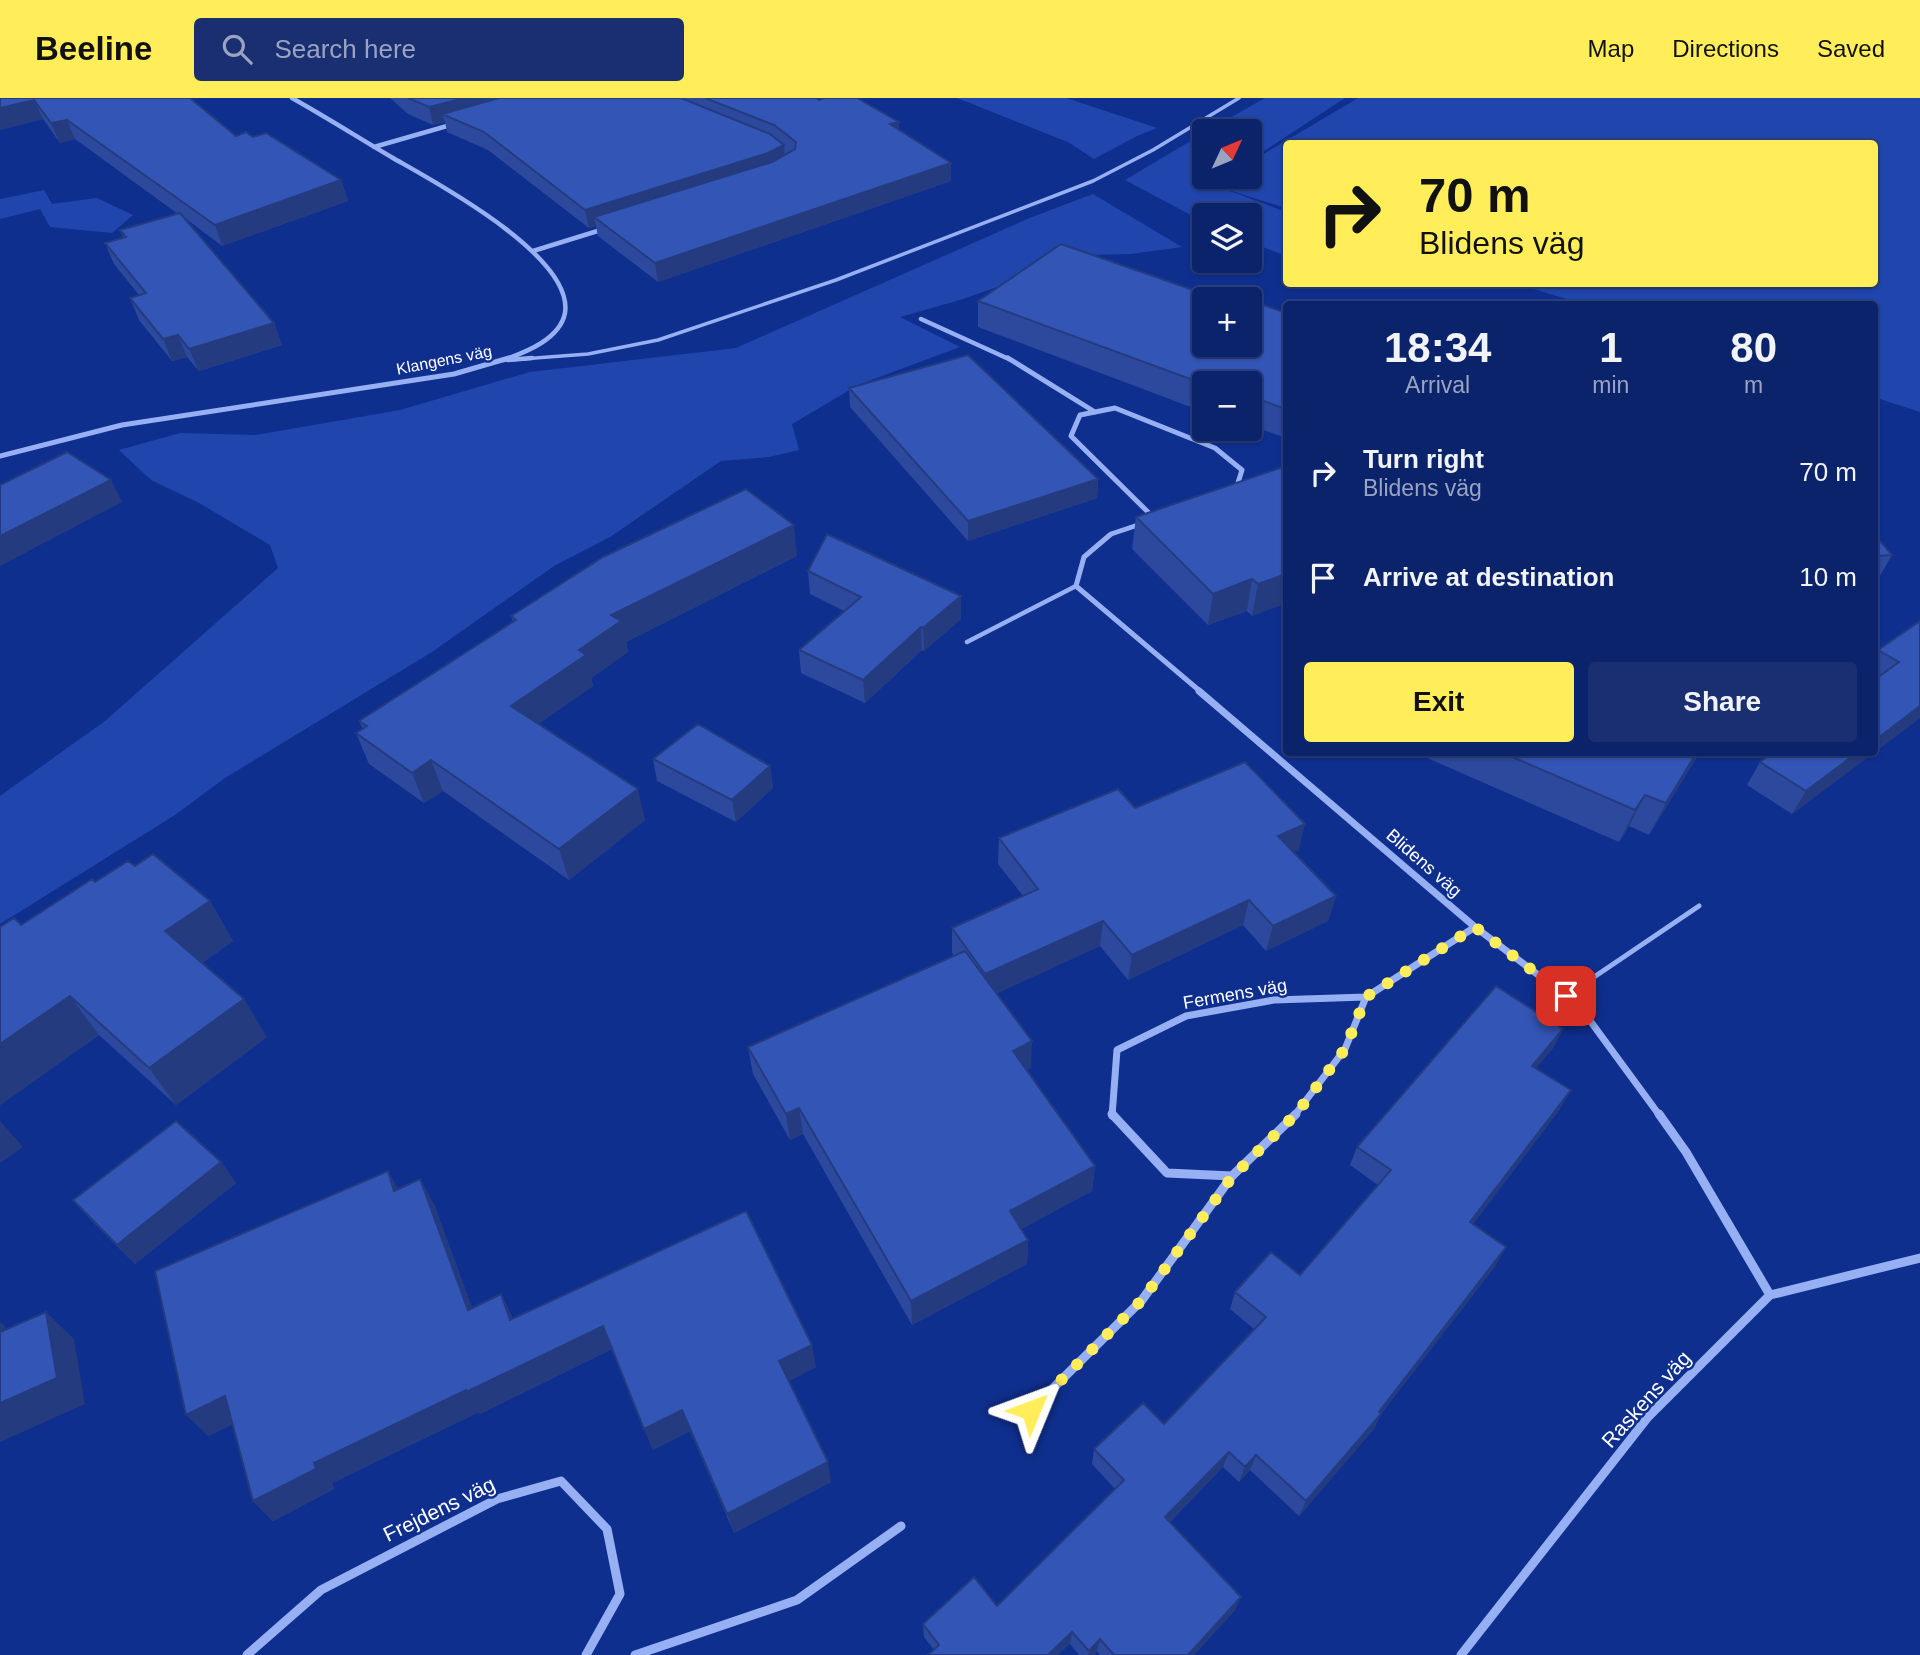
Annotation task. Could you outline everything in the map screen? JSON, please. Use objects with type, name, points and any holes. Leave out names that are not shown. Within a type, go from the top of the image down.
[{"type":"street","name":"Klangens väg","points":[[0,456],[122,425],[454,374],[508,360],[544,339],[558,327],[565,311],[562,296],[552,273],[533,251],[492,217],[292,98]]},
{"type":"street","points":[[374,147],[460,123]]},
{"type":"street","points":[[533,251],[613,226]]},
{"type":"street","points":[[921,319],[998,352],[1094,412]]},
{"type":"street","points":[[1155,519],[1071,436],[1080,415],[1115,408],[1215,448],[1242,470],[1236,491],[1224,495]]},
{"type":"street","points":[[1076,586],[1084,557],[1111,534],[1167,515]]},
{"type":"street","name":"Blidens väg","points":[[1076,586],[1475,927],[1566,996],[1591,1022],[1686,1152],[1769,1295]]},
{"type":"street","points":[[1031,1410],[1142,1300],[1232,1177],[1305,1102],[1345,1049],[1366,997],[1475,927]]},
{"type":"street","name":"Fermens väg","points":[[1232,1177],[1167,1173],[1112,1117],[1116,1050],[1185,1016],[1274,1000],[1366,997]]},
{"type":"street","points":[[1769,1295],[1920,1258]]},
{"type":"street","name":"Raskens väg","points":[[1461,1655],[1648,1417],[1769,1295]]},
{"type":"street","name":"Frejdens väg","points":[[247,1655],[321,1590],[496,1499],[561,1481],[607,1529],[620,1594],[586,1655]]},
{"type":"street","points":[[635,1655],[797,1600],[901,1526]]},
{"type":"lane","points":[[508,360],[588,354],[658,340],[836,279],[1013,214],[1093,181],[1153,150],[1239,98]]},
{"type":"lane","points":[[967,642],[1076,586]]},
{"type":"lane","points":[[1566,996],[1699,906]]},
{"type":"shaded area","points":[[957,98],[1066,98],[1157,128],[1094,159],[1068,142]]},
{"type":"shaded area","points":[[1265,98],[1345,98],[1262,152],[1262,119],[1228,119]]},
{"type":"shaded area","points":[[1358,98],[1920,98],[1920,412],[1878,398],[1878,301],[1573,301],[1527,287],[1878,287],[1878,140],[1287,140]]},
{"type":"shaded area","points":[[1192,140],[1192,189],[1225,189],[1262,203],[1192,203],[1192,216],[1125,180]]},
{"type":"shaded area","points":[[1283,142],[1283,207],[1225,189],[1262,189],[1262,155]]},
{"type":"shaded area","points":[[44,190],[52,204],[97,198],[133,215],[112,233],[50,227],[40,209],[0,219],[0,199]]},
{"type":"shaded area","points":[[1093,194],[1182,247],[1131,254],[1089,255],[960,300],[900,317],[960,347],[858,385],[792,424],[799,450],[769,457],[721,461],[610,537],[554,566],[432,652],[225,778],[175,815],[0,924],[0,796],[105,721],[278,568],[270,545],[199,503],[151,480],[119,450],[180,433],[256,435],[400,410],[530,372],[736,348],[1032,217]]},
{"type":"shaded area","points":[[1262,203],[1283,211],[1283,255],[1262,247]]},
{"type":"building","points":[[0,98],[190,98],[236,136],[246,132],[253,137],[266,133],[341,180],[215,225],[67,120],[51,123],[34,100],[0,108]]},
{"type":"building","points":[[408,98],[465,98],[429,107]]},
{"type":"building","points":[[499,98],[681,98],[770,134],[784,145],[768,153],[585,210],[484,132],[442,114]]},
{"type":"building","points":[[705,98],[857,98],[899,122],[890,124],[951,163],[655,263],[594,217],[772,162],[795,149],[796,142],[774,125]]},
{"type":"building","points":[[180,213],[274,323],[189,349],[178,335],[163,339],[130,298],[146,293],[105,243],[126,237],[120,230]]},
{"type":"building","points":[[1061,244],[1192,290],[1192,357],[1262,357],[1262,304],[1283,312],[1283,408],[1262,400],[1262,371],[1192,371],[1192,380],[978,301]]},
{"type":"building","points":[[968,355],[1098,479],[968,521],[849,388]]},
{"type":"building","points":[[67,452],[111,480],[0,536],[0,485]]},
{"type":"building","points":[[1283,467],[1283,575],[1258,584],[1252,579],[1213,594],[1136,517]]},
{"type":"building","points":[[746,489],[794,525],[611,615],[621,621],[579,650],[586,655],[511,706],[638,789],[559,849],[431,760],[412,773],[356,733],[367,726],[359,721],[516,620],[511,616],[603,557]]},
{"type":"building","points":[[827,534],[961,596],[921,627],[863,680],[799,650],[861,597],[808,571]]},
{"type":"building","points":[[1878,539],[1892,555],[1878,556]]},
{"type":"building","points":[[1920,621],[1920,706],[1878,738],[1878,677],[1899,662],[1878,650]]},
{"type":"building","points":[[698,724],[770,766],[732,800],[653,759]]},
{"type":"building","points":[[1510,756],[1695,756],[1666,803],[1645,795],[1635,810]]},
{"type":"building","points":[[1768,756],[1853,756],[1806,791],[1760,762]]},
{"type":"building","points":[[1245,762],[1305,824],[1278,836],[1336,896],[1273,926],[1249,900],[1132,955],[1103,921],[985,974],[952,928],[1038,889],[999,838],[1118,789],[1135,808]]},
{"type":"building","points":[[153,854],[210,901],[165,931],[244,999],[149,1068],[70,996],[0,1044],[0,927],[14,918],[21,925],[92,879],[95,882],[128,861],[135,866]]},
{"type":"building","points":[[965,951],[1032,1041],[1013,1051],[1095,1166],[1010,1211],[1028,1240],[911,1301],[799,1108],[786,1114],[748,1047]]},
{"type":"building","points":[[1496,986],[1563,1029],[1532,1066],[1571,1090],[1470,1222],[1506,1247],[1379,1412],[1381,1414],[1306,1501],[1256,1455],[1245,1467],[1229,1452],[1165,1517],[1241,1597],[1188,1655],[1114,1655],[1100,1639],[1089,1651],[1072,1632],[1048,1655],[928,1655],[939,1645],[923,1624],[974,1577],[997,1606],[1124,1480],[1094,1449],[1143,1403],[1164,1424],[1266,1317],[1235,1292],[1271,1252],[1300,1275],[1391,1170],[1357,1147]]},
{"type":"building","points":[[176,1121],[221,1162],[117,1245],[73,1200]]},
{"type":"building","points":[[388,1171],[394,1191],[420,1179],[468,1310],[501,1294],[510,1320],[746,1211],[812,1345],[779,1361],[828,1462],[727,1514],[682,1410],[644,1429],[603,1326],[314,1463],[316,1469],[253,1501],[225,1396],[186,1415],[155,1271]]},
{"type":"building","points":[[46,1312],[57,1378],[0,1403],[0,1332]]},
{"type":"route","points":[[1031,1410],[1142,1300],[1232,1177],[1297,1113],[1345,1049],[1366,997],[1475,927],[1566,996]]}]
